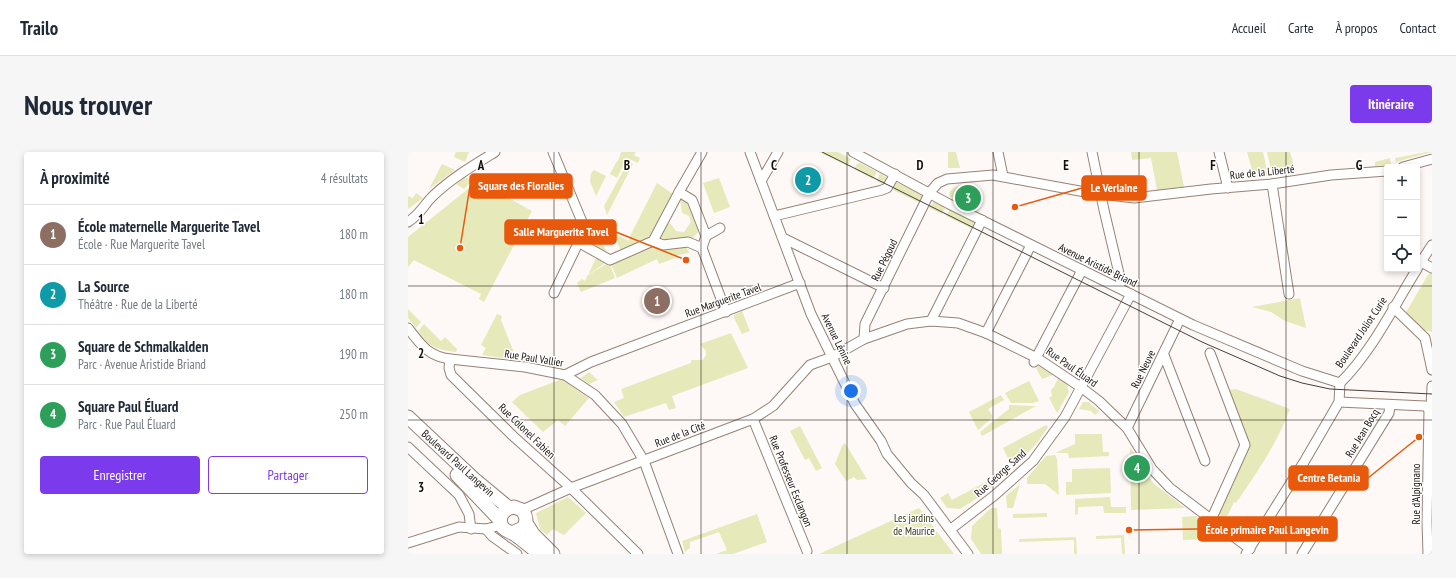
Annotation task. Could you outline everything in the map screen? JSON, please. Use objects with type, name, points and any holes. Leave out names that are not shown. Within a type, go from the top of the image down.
[{"type":"main road","name":"Boulevard Paul Langevin","points":[[408,417],[474,479],[509,508]]},
{"type":"main road","name":"Boulevard Paul Langevin","points":[[408,429],[468,486],[501,522]]},
{"type":"main road","points":[[539,554],[512,533],[504,529],[501,522],[502,514],[509,508],[518,508],[534,534],[553,554]]},
{"type":"main road","points":[[512,533],[523,528],[524,516]]},
{"type":"street","points":[[408,222],[419,214],[433,195],[495,152]]},
{"type":"street","points":[[553,152],[585,229],[554,293]]},
{"type":"street","points":[[578,242],[610,260],[653,241],[702,152]]},
{"type":"street","name":"Avenue Lénine","points":[[750,152],[812,314],[855,404],[881,441],[887,454],[911,483],[924,495],[951,529],[968,554]]},
{"type":"street","points":[[761,181],[778,152]]},
{"type":"street","name":"Avenue Aristide Briand","points":[[853,152],[982,220],[1180,319],[1256,353],[1309,374],[1340,383]]},
{"type":"street","points":[[998,152],[1003,176]]},
{"type":"street","points":[[1092,152],[1121,282],[1118,288]]},
{"type":"street","points":[[1219,152],[1228,188]]},
{"type":"street","points":[[1414,164],[1432,159]]},
{"type":"street","name":"Rue de la Liberté","points":[[930,192],[938,183],[947,179],[993,175],[1101,194],[1139,198],[1272,184],[1331,175],[1384,171]]},
{"type":"street","points":[[774,216],[882,190],[887,188],[895,174]]},
{"type":"street","points":[[1272,184],[1289,294]]},
{"type":"street","points":[[679,192],[692,200],[706,236],[702,248],[726,312]]},
{"type":"street","name":"Rue Pégoud","points":[[864,339],[863,331],[865,324],[930,192]]},
{"type":"street","points":[[931,321],[982,220]]},
{"type":"street","points":[[706,236],[720,228]]},
{"type":"street","points":[[783,238],[884,288]]},
{"type":"street","points":[[653,241],[663,245],[688,242],[702,248]]},
{"type":"street","points":[[986,333],[1031,244]]},
{"type":"street","name":"Boulevard Joliot Curie","points":[[1420,263],[1432,245]]},
{"type":"street","points":[[1420,266],[1432,268]]},
{"type":"street","points":[[1035,360],[1074,282],[1082,270]]},
{"type":"street","name":"Boulevard Joliot Curie","points":[[1248,551],[1304,462],[1339,402],[1340,383],[1352,371],[1414,272]]},
{"type":"street","name":"Rue Marguerite Tavel","points":[[565,375],[591,362],[800,283]]},
{"type":"street","name":"Rue George Sand","points":[[951,529],[995,495],[1034,461],[1065,417],[1082,388],[1131,294]]},
{"type":"street","points":[[1393,307],[1425,338],[1432,370]]},
{"type":"street","name":"Rue Neuve","points":[[1127,428],[1164,355],[1180,319]]},
{"type":"street","name":"Rue Paul Éluard","points":[[832,358],[864,339],[907,324],[931,321],[958,323],[986,333],[1082,388],[1099,401],[1127,428],[1159,478],[1248,551]]},
{"type":"street","points":[[408,328],[426,351],[438,358],[450,359]]},
{"type":"street","points":[[1210,353],[1245,445],[1211,520]]},
{"type":"street","points":[[1164,355],[1205,461]]},
{"type":"street","name":"Rue de la Cité","points":[[524,516],[571,488],[753,419],[773,406],[810,365],[832,358]]},
{"type":"street","name":"Rue Paul Vallier","points":[[450,359],[525,367],[565,375],[595,395],[608,408],[630,435],[644,461],[678,554]]},
{"type":"street","name":"Rue Colonel Fabien","points":[[450,359],[450,375],[513,436],[571,488],[638,554]]},
{"type":"street","name":"Rue d'Alpignano","points":[[1428,554],[1427,522],[1432,386]]},
{"type":"street","points":[[1339,402],[1425,406],[1431,408]]},
{"type":"street","name":"Rue Jean Bocq","points":[[1302,554],[1389,413],[1390,405]]},
{"type":"street","name":"Rue Professeur Esclangon","points":[[753,419],[807,551]]},
{"type":"street","name":"Boulevard Paul Langevin","points":[[408,447],[459,495],[469,514],[471,529]]},
{"type":"street","points":[[408,543],[459,526],[471,529],[486,529],[501,522]]},
{"type":"street","points":[[486,529],[492,536],[517,554]]},
{"type":"green space","points":[[456,152],[469,152],[465,162],[454,157]]},
{"type":"green space","points":[[621,152],[636,152],[634,155],[640,158],[638,163],[627,158],[617,178],[610,174],[618,161]]},
{"type":"green space","points":[[819,152],[838,152],[851,159],[848,166]]},
{"type":"green space","points":[[948,152],[956,152],[960,168],[948,168]]},
{"type":"green space","points":[[1131,152],[1177,152],[1184,187],[1157,190],[1151,158],[1132,160]]},
{"type":"green space","points":[[1247,152],[1263,152],[1268,176],[1254,177]]},
{"type":"green space","points":[[1267,152],[1290,152],[1296,172],[1272,175]]},
{"type":"green space","points":[[1431,152],[1396,162],[1395,158]]},
{"type":"green space","points":[[1390,158],[1391,164],[1375,166],[1375,162]]},
{"type":"green space","points":[[628,162],[633,164],[607,215],[604,206]]},
{"type":"green space","points":[[860,163],[877,172],[873,179],[854,169],[857,164]]},
{"type":"green space","points":[[442,164],[455,170],[429,189]]},
{"type":"green space","points":[[594,170],[606,176],[596,196],[590,181],[591,173]]},
{"type":"green space","points":[[880,173],[887,178],[884,185],[877,181]]},
{"type":"green space","points":[[465,177],[472,181],[464,189],[456,184]]},
{"type":"green space","points":[[719,178],[730,207],[714,213],[703,183]]},
{"type":"green space","points":[[478,181],[532,211],[484,302],[479,299],[481,294],[414,260],[408,267],[408,237]]},
{"type":"green space","points":[[657,183],[673,194],[649,238],[621,251],[613,233],[629,241],[629,238]]},
{"type":"green space","points":[[896,183],[925,196],[922,204],[893,190]]},
{"type":"green space","points":[[975,184],[978,211],[965,205],[967,201],[956,196],[954,199],[950,197],[949,193],[954,188]]},
{"type":"green space","points":[[416,193],[423,198],[408,209],[408,196],[413,198]]},
{"type":"green space","points":[[680,198],[686,199],[701,229],[691,240],[666,243],[657,237],[667,224],[670,223],[676,231],[684,232],[691,222],[689,216],[682,213]]},
{"type":"green space","points":[[934,201],[946,207],[942,214],[929,208]]},
{"type":"green space","points":[[950,209],[974,221],[976,224],[973,229],[946,216]]},
{"type":"green space","points":[[597,232],[609,257],[583,243],[584,239]]},
{"type":"green space","points":[[654,243],[685,244],[689,253],[678,255],[673,259],[659,264],[657,259],[617,278],[610,262]]},
{"type":"green space","points":[[597,256],[608,261],[588,275]]},
{"type":"green space","points":[[609,262],[615,278],[581,292],[577,283],[582,279],[585,281],[587,276]]},
{"type":"green space","points":[[1429,273],[1432,273],[1432,332],[1419,329],[1405,314]]},
{"type":"green space","points":[[1300,298],[1306,328],[1285,321],[1271,312],[1252,307]]},
{"type":"green space","points":[[408,309],[421,322],[416,328],[408,318]]},
{"type":"green space","points":[[742,311],[750,331],[742,334],[734,315]]},
{"type":"green space","points":[[497,314],[502,316],[501,320],[517,360],[482,355],[486,348],[481,345]]},
{"type":"green space","points":[[424,324],[441,341],[445,337],[457,349],[456,352],[438,349],[426,341],[418,331]]},
{"type":"green space","points":[[731,333],[748,368],[672,396],[676,408],[669,410],[666,403],[624,417],[614,402],[624,398],[621,389],[691,363],[691,360],[703,360],[706,355],[706,351],[700,344]]},
{"type":"green space","points":[[1039,366],[1053,375],[1042,379],[1036,368]]},
{"type":"green space","points":[[589,372],[598,380],[589,384],[581,378]]},
{"type":"green space","points":[[1058,378],[1067,384],[1069,392],[1057,413],[1049,398],[1052,396],[1051,390]]},
{"type":"green space","points":[[562,379],[589,398],[565,426],[558,420],[543,432],[512,402],[520,395]]},
{"type":"green space","points":[[1029,381],[1039,401],[1033,403],[1011,403],[1005,393]]},
{"type":"green space","points":[[1236,389],[1290,409],[1285,422],[1266,458],[1236,503],[1234,502],[1228,515],[1222,520],[1216,516],[1250,446],[1229,390]]},
{"type":"green space","points":[[1001,395],[1004,400],[988,409],[993,417],[978,430],[969,412]]},
{"type":"green space","points":[[1083,402],[1088,402],[1099,411],[1095,415],[1091,411],[1079,409]]},
{"type":"green space","points":[[1009,405],[1036,406],[982,436],[980,432],[1009,409]]},
{"type":"green space","points":[[1046,425],[1048,427],[1038,442],[1013,468],[1003,448]]},
{"type":"green space","points":[[800,426],[822,468],[816,471],[809,458],[805,460],[790,431]]},
{"type":"green space","points":[[1075,434],[1102,434],[1103,452],[1109,452],[1109,456],[1069,458],[1068,453],[1055,453],[1075,444]]},
{"type":"green space","points":[[845,443],[867,479],[857,480],[854,477],[846,481],[835,464],[842,446]]},
{"type":"green space","points":[[1130,447],[1153,483],[1185,508],[1131,510]]},
{"type":"green space","points":[[1055,455],[1057,459],[1059,495],[1045,484],[1027,484],[1027,478],[1046,456]]},
{"type":"green space","points":[[1110,468],[1111,493],[1066,495],[1066,482],[1072,482],[1072,469]]},
{"type":"green space","points":[[999,475],[1002,478],[979,497],[960,509],[947,508],[940,498],[948,493],[952,500]]},
{"type":"green space","points":[[1020,484],[1013,508],[1007,508],[1006,496]]},
{"type":"green space","points":[[568,497],[586,513],[564,535],[553,529],[547,535],[540,529],[536,513]]},
{"type":"green space","points":[[1110,497],[1111,507],[1126,507],[1126,513],[1104,513],[1103,506],[1078,507],[1078,514],[1075,515],[1075,499]]},
{"type":"green space","name":"Les jardins de Maurice","points":[[919,508],[954,554],[819,554]]},
{"type":"green space","points":[[991,508],[997,508],[998,528],[1001,529],[1002,554],[981,554],[971,539],[972,526]]},
{"type":"green space","points":[[1047,513],[1047,517],[1013,518],[1013,514]]},
{"type":"green space","points":[[757,514],[767,542],[733,554],[716,554],[727,550],[719,532],[690,542],[690,548],[685,552],[682,541]]},
{"type":"green space","points":[[1196,516],[1217,532],[1212,539],[1183,540],[1182,517]]},
{"type":"green space","points":[[1124,535],[1125,554],[1122,554],[1121,538],[1096,539],[1096,536]]},
{"type":"green space","points":[[1076,537],[1077,554],[1074,554],[1074,540],[1019,542],[1019,539]]},
{"type":"tram line","points":[[822,152],[1202,342],[1280,376],[1302,383],[1330,389],[1432,394]]},
{"type":"place","name":"La Source","points":[[808,180]]},
{"type":"place","name":"Square de Schmalkalden","points":[[968,198]]},
{"type":"place","name":"Le Verlaine","points":[[1015,207]]},
{"type":"place","name":"Square des Floralies","points":[[460,248]]},
{"type":"place","name":"Salle Marguerite Tavel","points":[[686,260]]},
{"type":"place","name":"École maternelle Marguerite Tavel","points":[[657,301]]},
{"type":"place","name":"Centre Betania","points":[[1419,437]]},
{"type":"place","name":"Square Paul Éluard","points":[[1137,468]]},
{"type":"place","name":"École primaire Paul Langevin","points":[[1129,530]]}]
